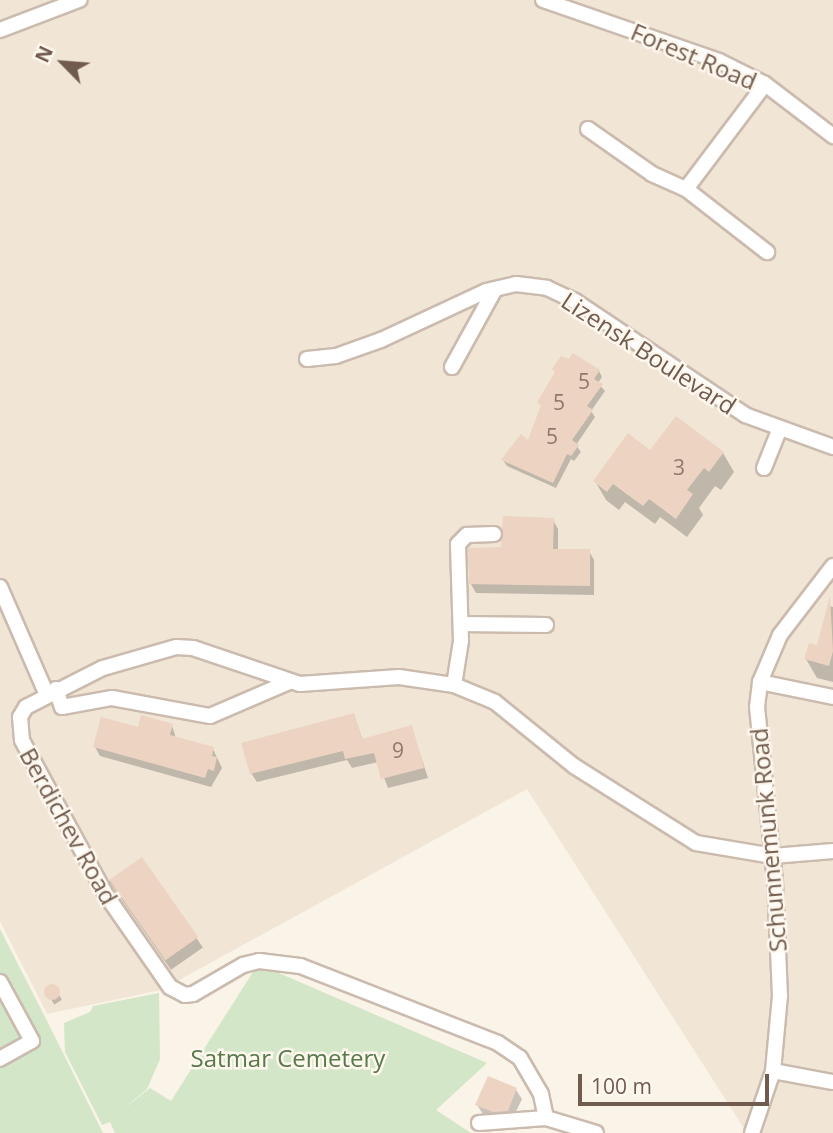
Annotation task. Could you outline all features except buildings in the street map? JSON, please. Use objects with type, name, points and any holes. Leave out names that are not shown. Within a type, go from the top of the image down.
[{"type":"street","points":[[0,30],[79,0]]},
{"type":"street","name":"Forest Road","points":[[543,0],[697,51],[765,84],[833,136]]},
{"type":"street","points":[[686,189],[765,84]]},
{"type":"street","points":[[588,129],[652,174],[686,189],[767,252]]},
{"type":"street","name":"Lizensk Boulevard","points":[[307,359],[336,356],[370,344],[495,289],[516,284],[547,288],[575,301],[705,392],[780,428],[833,447]]},
{"type":"street","points":[[452,367],[495,289]]},
{"type":"street","points":[[764,468],[780,428]]},
{"type":"street","points":[[454,685],[461,624],[458,544],[467,534],[494,534]]},
{"type":"street","name":"Schunnemunk Road","points":[[758,1130],[773,1071],[780,996],[773,856],[757,707],[760,682],[780,635],[833,566]]},
{"type":"street","points":[[0,587],[51,691],[62,707],[112,698],[210,716],[289,682]]},
{"type":"street","points":[[461,624],[546,625]]},
{"type":"street","name":"Berdichev Road","points":[[546,1118],[541,1094],[520,1058],[498,1043],[300,967],[259,961],[243,965],[193,994],[185,995],[170,987],[106,895],[22,740],[20,717],[51,691],[103,668],[176,648],[193,648],[289,682],[399,677],[454,685],[495,702],[574,766],[696,843],[773,856],[833,851]]},
{"type":"street","points":[[760,682],[833,696]]},
{"type":"street","points":[[0,982],[32,1041],[0,1059]]},
{"type":"street","points":[[773,1071],[833,1082]]},
{"type":"street","points":[[479,1123],[546,1118],[596,1133]]},
{"type":"shaded area","points":[[0,0],[833,0],[833,1133],[747,1133],[527,789],[161,990],[47,1014],[0,921]]},
{"type":"green space","points":[[0,929],[46,1019],[103,1133],[0,1133]]},
{"type":"green space","name":"Satmar Cemetery","points":[[258,964],[487,1063],[436,1110],[471,1133],[115,1133],[110,1122],[102,1125],[65,1052],[64,1023],[90,1012],[93,1006],[159,993],[160,1059],[147,1089],[121,1111],[150,1088],[171,1101]]}]
